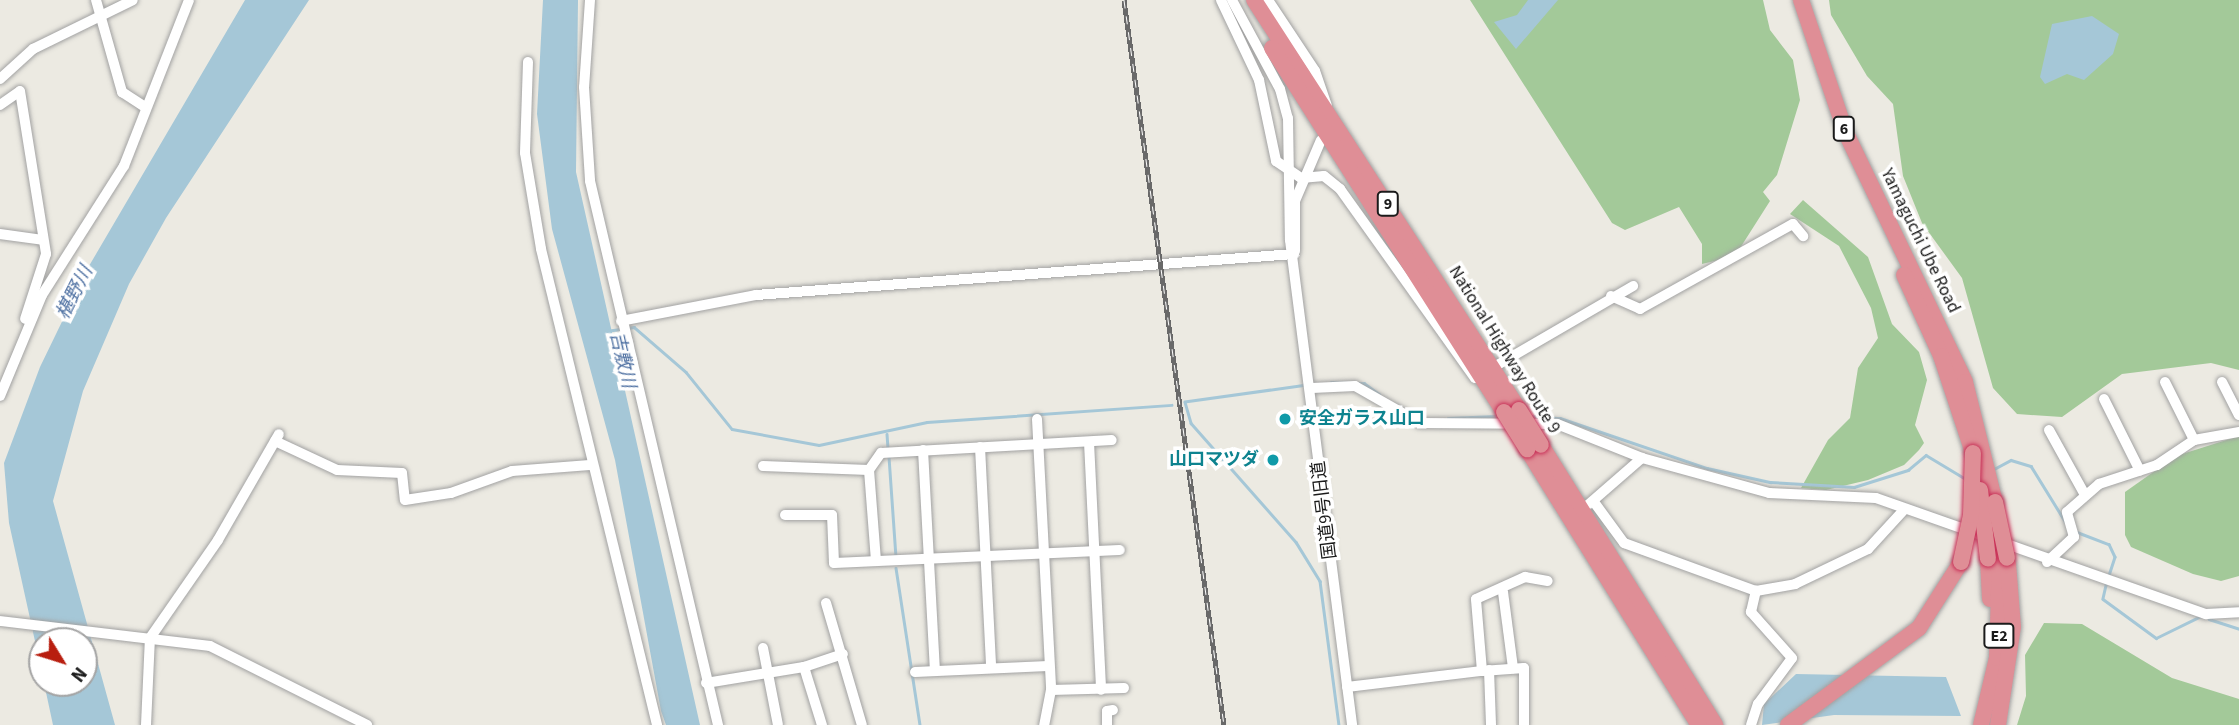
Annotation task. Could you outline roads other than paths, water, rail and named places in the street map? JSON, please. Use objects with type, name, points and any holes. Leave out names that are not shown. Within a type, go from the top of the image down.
[{"type":"highway","name":"National Highway Route 9","points":[[1242,0],[1488,373]]},
{"type":"highway","name":"National Highway Route 9","points":[[1254,0],[1534,447],[1699,725]]},
{"type":"highway","name":"Yamaguchi Ube Road","points":[[1795,0],[1829,109],[1941,356],[1979,452]]},
{"type":"highway","name":"Yamaguchi Ube Road","points":[[1801,0],[1845,131],[1950,346],[1994,502]]},
{"type":"highway","name":"National Highway Route 9","points":[[1534,447],[1588,505],[1715,725]]},
{"type":"highway","name":"E2","points":[[1979,452],[1998,558]]},
{"type":"highway","points":[[1788,725],[1878,663],[1931,614],[1961,562],[1971,515],[1979,452]]},
{"type":"highway","name":"E2","points":[[1970,725],[1988,717],[2000,631],[1994,502]]},
{"type":"street","points":[[96,0],[122,92],[145,107]]},
{"type":"street","points":[[0,79],[33,49],[133,0]]},
{"type":"street","points":[[16,353],[42,295],[124,166],[188,0]]},
{"type":"street","points":[[590,0],[584,86],[590,181],[624,336],[718,725]]},
{"type":"street","points":[[1221,0],[1259,80],[1276,161],[1301,178],[1324,176],[1340,189],[1467,372],[1488,373],[1611,296],[1633,286]]},
{"type":"street","name":"国道9号旧道","points":[[1232,0],[1280,89],[1290,132],[1288,171],[1294,254],[1352,725]]},
{"type":"street","points":[[1268,0],[1315,71],[1327,104]]},
{"type":"street","points":[[528,62],[528,167],[590,465],[656,725]]},
{"type":"street","points":[[0,105],[20,91],[43,240],[44,263],[0,396]]},
{"type":"street","name":"国道9号旧道","points":[[1294,254],[1301,178],[1321,139]]},
{"type":"street","points":[[1611,296],[1640,309],[1793,224],[1803,236]]},
{"type":"street","points":[[0,234],[43,240]]},
{"type":"street","points":[[621,322],[756,295],[1294,254]]},
{"type":"street","points":[[2165,382],[2193,440]]},
{"type":"street","points":[[2222,382],[2239,415]]},
{"type":"street","points":[[1312,388],[1355,386],[1420,423],[1557,424],[1642,458],[1769,494],[1849,493],[2046,562],[2206,614],[2239,612]]},
{"type":"street","points":[[2104,399],[2140,471]]},
{"type":"street","points":[[1037,419],[1051,690],[1044,725]]},
{"type":"street","points":[[2049,430],[2085,495]]},
{"type":"street","points":[[2046,562],[2074,537],[2067,512],[2085,495],[2108,480],[2140,471],[2193,440],[2239,432]]},
{"type":"street","points":[[146,725],[145,637],[218,540],[277,437],[337,470],[402,472],[405,500],[451,493],[512,471],[590,465]]},
{"type":"street","points":[[876,561],[869,470],[881,453],[1112,440]]},
{"type":"street","points":[[1089,442],[1101,690]]},
{"type":"street","points":[[979,447],[990,667]]},
{"type":"street","points":[[923,450],[935,671]]},
{"type":"street","points":[[1642,458],[1588,505],[1624,542],[1756,591],[1795,584],[1868,549],[1903,511]]},
{"type":"street","points":[[763,466],[869,470]]},
{"type":"street","points":[[785,515],[832,515],[834,563],[1044,557],[1120,550]]},
{"type":"street","points":[[1491,725],[1476,599],[1503,592],[1525,578],[1548,580]]},
{"type":"street","points":[[1751,725],[1758,704],[1792,658],[1751,612],[1756,591]]},
{"type":"street","points":[[1503,592],[1513,668]]},
{"type":"street","points":[[827,603],[862,725]]},
{"type":"street","points":[[0,621],[145,637],[228,652],[366,725]]},
{"type":"street","points":[[763,648],[764,671],[778,725]]},
{"type":"street","points":[[706,683],[764,671],[804,667],[843,654]]},
{"type":"street","points":[[915,672],[1048,666]]},
{"type":"street","points":[[804,667],[822,725]]},
{"type":"street","points":[[1347,687],[1485,670],[1524,668],[1524,725]]},
{"type":"street","points":[[1051,690],[1124,688]]},
{"type":"street","points":[[1107,711],[1107,725]]},
{"type":"water","points":[[245,0],[309,0],[166,218],[129,284],[83,391],[53,501],[88,627],[32,627],[9,523],[4,463],[40,367],[89,266]]},
{"type":"water","points":[[543,0],[578,0],[576,172],[700,725],[666,725],[661,711],[615,460],[552,229],[537,114]]},
{"type":"water","points":[[1528,0],[1558,0],[1516,49],[1494,22],[1517,15]]},
{"type":"water","points":[[2092,16],[2119,34],[2113,54],[2084,80],[2067,74],[2045,84],[2040,77],[2052,24]]},
{"type":"water","points":[[98,664],[115,725],[53,725],[47,697],[98,697]]},
{"type":"water","points":[[1796,674],[1946,677],[1961,716],[1834,715],[1762,725],[1764,704]]},
{"type":"waterway","name":"吉敷川","points":[[627,328],[634,327],[686,372],[732,429],[819,445],[927,422],[1171,405]]},
{"type":"waterway","name":"吉敷川","points":[[606,331],[620,329]]},
{"type":"waterway","points":[[1331,382],[1364,383],[1379,394]]},
{"type":"waterway","points":[[1307,385],[1185,402],[1191,423],[1296,542],[1320,581],[1339,725]]},
{"type":"waterway","points":[[1448,418],[1497,416]]},
{"type":"waterway","points":[[1529,416],[1560,418],[1707,468],[1770,482],[1854,487],[1908,470],[1926,455],[1966,479]]},
{"type":"waterway","points":[[887,434],[888,448]]},
{"type":"waterway","points":[[889,457],[896,558]]},
{"type":"waterway","points":[[1992,470],[2011,460],[2031,466],[2065,521]]},
{"type":"waterway","points":[[2077,532],[2109,544],[2115,557],[2109,575]]},
{"type":"waterway","points":[[896,568],[920,725]]},
{"type":"waterway","points":[[2107,581],[2103,599],[2156,638],[2199,617]]},
{"type":"waterway","points":[[2209,619],[2239,629]]},
{"type":"railway","points":[[1124,0],[1224,725]]},
{"type":"place","name":"安全ガラス山口","points":[[1285,419]]},
{"type":"place","name":"山口マツダ","points":[[1273,460]]},
{"type":"water label","name":"椹野川","points":[[75,293]]}]
